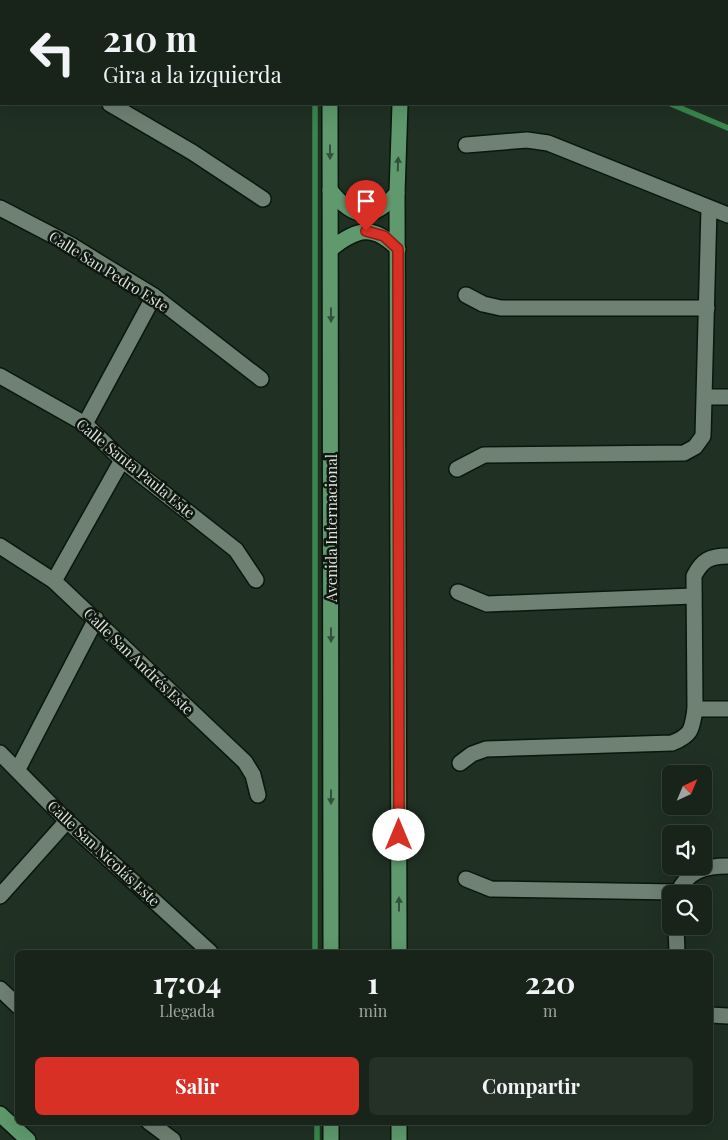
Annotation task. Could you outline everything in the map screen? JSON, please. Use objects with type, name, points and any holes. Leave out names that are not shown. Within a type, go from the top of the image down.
[{"type":"main road","name":"Avenida Internacional","points":[[330,105],[331,950]]},
{"type":"main road","points":[[399,950],[397,193],[400,105]]},
{"type":"main road","points":[[330,190],[347,210],[366,215],[382,209],[397,193]]},
{"type":"main road","points":[[331,248],[350,236],[366,231],[384,236],[398,249]]},
{"type":"main road","points":[[0,1114],[28,1140]]},
{"type":"main road","points":[[331,1125],[331,1140]]},
{"type":"main road","points":[[399,1125],[399,1140]]},
{"type":"street","points":[[112,105],[192,152],[263,199]]},
{"type":"street","points":[[466,146],[527,140],[548,143],[728,216]]},
{"type":"street","name":"Calle San Pedro Este","points":[[0,208],[71,245],[154,296],[261,379]]},
{"type":"street","points":[[457,469],[484,455],[684,453],[695,447],[703,436],[706,397],[709,208]]},
{"type":"street","points":[[466,295],[483,304],[501,308],[707,308]]},
{"type":"street","points":[[85,424],[154,296]]},
{"type":"street","name":"Calle Santa Paula Este","points":[[0,376],[85,424],[122,460],[236,550],[256,580]]},
{"type":"street","points":[[706,397],[728,397]]},
{"type":"street","points":[[54,581],[122,460]]},
{"type":"street","name":"Calle San Andrés Este","points":[[0,546],[54,581],[245,762],[252,774],[258,795]]},
{"type":"street","points":[[460,763],[472,754],[486,749],[672,743],[683,739],[692,730],[695,709],[694,576],[701,563],[714,556],[728,556]]},
{"type":"street","points":[[458,592],[487,604],[693,596]]},
{"type":"street","points":[[18,769],[96,619]]},
{"type":"street","points":[[695,709],[728,709]]},
{"type":"street","name":"Calle San Nicolás Este","points":[[0,753],[18,769],[67,821],[208,950]]},
{"type":"street","points":[[0,896],[67,821]]},
{"type":"street","points":[[683,885],[688,878],[706,866],[728,866]]},
{"type":"street","points":[[466,879],[491,889],[662,893]]},
{"type":"street","points":[[676,935],[677,950]]},
{"type":"street","points":[[0,989],[15,1003]]},
{"type":"street","points":[[713,1015],[728,1016]]},
{"type":"street","points":[[153,1125],[173,1140]]},
{"type":"waterway","points":[[315,105],[315,950]]},
{"type":"waterway","points":[[673,105],[728,128]]},
{"type":"waterway","points":[[317,1125],[317,1140]]},
{"type":"route","points":[[366,231],[384,236],[398,249],[399,835]]}]
